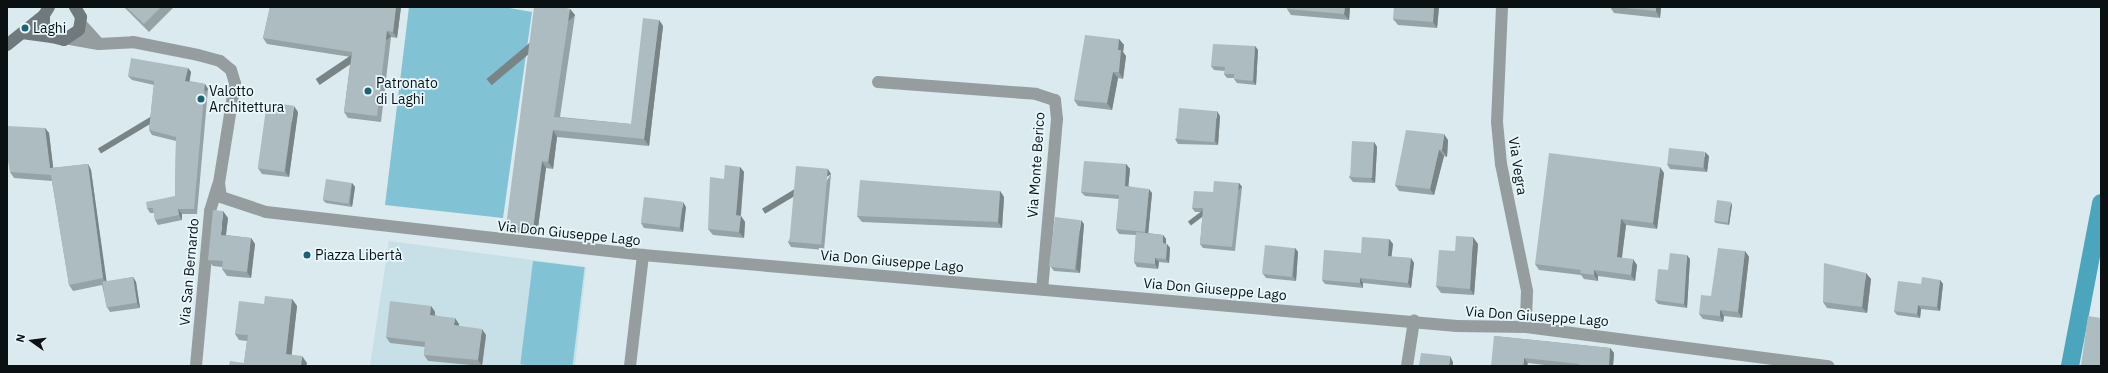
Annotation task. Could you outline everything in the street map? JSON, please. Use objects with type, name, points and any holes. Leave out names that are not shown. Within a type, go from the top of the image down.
[{"type":"street","points":[[75,7],[81,24],[99,44]]},
{"type":"street","name":"Via Vegra","points":[[1502,7],[1497,122],[1501,164],[1527,291],[1526,327]]},
{"type":"street","points":[[8,43],[22,33],[46,11]]},
{"type":"street","points":[[46,11],[44,28],[52,37]]},
{"type":"street","points":[[70,38],[81,24]]},
{"type":"street","points":[[22,33],[70,38],[99,44],[133,42],[220,61],[230,70],[234,83],[219,183]]},
{"type":"street","name":"Via Monte Berico","points":[[878,82],[1036,94],[1054,100],[1057,120],[1042,289]]},
{"type":"street","name":"Via Don Giuseppe Lago","points":[[219,183],[221,197],[266,212],[643,255],[1414,321],[1526,327],[1828,366]]},
{"type":"street","name":"Via San Bernardo","points":[[196,366],[210,211],[219,183]]},
{"type":"street","points":[[630,366],[643,255]]},
{"type":"street","points":[[1407,366],[1414,321]]},
{"type":"shaded area","points":[[409,7],[504,7],[532,12],[503,218],[385,205]]},
{"type":"shaded area","points":[[389,241],[586,267],[575,366],[370,366]]},
{"type":"shaded area","points":[[533,261],[585,267],[572,366],[535,366],[520,364]]},
{"type":"building","points":[[126,7],[161,7],[144,24]]},
{"type":"building","points":[[270,7],[396,7],[393,32],[387,31],[377,116],[344,112],[352,52],[263,38]]},
{"type":"building","points":[[534,7],[558,7],[570,9],[554,117],[631,124],[643,18],[659,20],[644,139],[553,130],[548,162],[542,161],[533,229],[506,226]]},
{"type":"building","points":[[1287,7],[1345,7],[1344,14],[1287,9]]},
{"type":"building","points":[[1394,7],[1434,7],[1433,22],[1393,19]]},
{"type":"building","points":[[1614,7],[1656,7],[1656,11]]},
{"type":"building","points":[[1085,35],[1119,39],[1118,50],[1121,50],[1119,72],[1113,72],[1107,103],[1074,100]]},
{"type":"building","points":[[1213,44],[1255,46],[1253,81],[1234,79],[1234,74],[1224,74],[1225,67],[1211,66]]},
{"type":"building","points":[[131,58],[188,68],[185,81],[205,84],[194,209],[178,209],[179,215],[155,220],[153,208],[147,208],[146,202],[175,196],[176,137],[149,130],[154,81],[128,76]]},
{"type":"building","points":[[267,102],[294,106],[284,172],[258,168]]},
{"type":"building","points":[[1179,108],[1217,111],[1214,142],[1176,139]]},
{"type":"building","points":[[7,126],[45,128],[50,168],[88,164],[103,278],[69,285],[51,175],[10,172],[7,156]]},
{"type":"building","points":[[1406,130],[1444,134],[1442,150],[1439,150],[1430,189],[1395,185]]},
{"type":"building","points":[[1352,141],[1374,142],[1372,178],[1350,177]]},
{"type":"building","points":[[1669,148],[1705,152],[1703,168],[1667,164]]},
{"type":"building","points":[[1549,153],[1660,167],[1653,223],[1621,219],[1617,257],[1633,259],[1631,275],[1594,270],[1594,275],[1580,273],[1581,270],[1535,264]]},
{"type":"building","points":[[1084,161],[1126,164],[1125,186],[1149,189],[1145,232],[1116,229],[1119,195],[1081,192]]},
{"type":"building","points":[[725,165],[740,167],[736,215],[741,216],[739,232],[708,229],[710,177],[724,179]]},
{"type":"building","points":[[796,166],[828,169],[821,244],[789,242]]},
{"type":"building","points":[[326,179],[352,183],[348,204],[323,200]]},
{"type":"building","points":[[860,180],[1000,191],[998,222],[857,216]]},
{"type":"building","points":[[1214,181],[1239,183],[1232,247],[1200,244],[1203,208],[1192,208],[1194,191],[1213,192]]},
{"type":"building","points":[[644,197],[683,202],[680,228],[641,223]]},
{"type":"building","points":[[1717,200],[1731,202],[1728,223],[1714,221]]},
{"type":"building","points":[[213,210],[223,211],[221,235],[251,238],[247,272],[222,269],[223,261],[208,260]]},
{"type":"building","points":[[1055,217],[1081,220],[1075,270],[1049,267]]},
{"type":"building","points":[[1136,232],[1163,235],[1163,243],[1167,244],[1166,259],[1155,258],[1155,264],[1134,262]]},
{"type":"building","points":[[1456,236],[1473,237],[1470,289],[1436,286],[1439,250],[1455,251]]},
{"type":"building","points":[[1362,237],[1389,239],[1388,256],[1411,258],[1408,283],[1360,278],[1360,283],[1322,280],[1324,250],[1361,253]]},
{"type":"building","points":[[1265,245],[1295,248],[1292,277],[1262,274]]},
{"type":"building","points":[[1718,248],[1745,251],[1738,312],[1720,310],[1720,316],[1699,314],[1701,295],[1711,296]]},
{"type":"building","points":[[1670,253],[1687,255],[1684,304],[1655,300],[1658,269],[1668,270]]},
{"type":"building","points":[[1824,263],[1866,273],[1862,307],[1823,302]]},
{"type":"building","points":[[133,277],[137,303],[106,308],[102,282]]},
{"type":"building","points":[[1922,277],[1940,280],[1937,307],[1918,305],[1917,314],[1894,311],[1898,281],[1921,284]]},
{"type":"building","points":[[265,296],[292,299],[286,354],[302,356],[301,366],[229,366],[230,361],[244,363],[248,335],[235,334],[239,301],[264,304]]},
{"type":"building","points":[[390,301],[431,306],[430,315],[455,318],[454,325],[482,329],[478,360],[424,355],[425,342],[386,337]]},
{"type":"building","points":[[2088,316],[2101,318],[2101,366],[2081,366]]},
{"type":"building","points":[[1494,336],[1610,348],[1609,366],[1579,366],[1579,364],[1524,358],[1523,366],[1491,366]]},
{"type":"building","points":[[1421,353],[1450,356],[1449,366],[1419,366]]},
{"type":"waterway","points":[[2070,366],[2101,203]]},
{"type":"place","name":"Laghi","points":[[25,28]]},
{"type":"place","name":"Patronato di Laghi","points":[[368,91]]},
{"type":"place","name":"Valotto Architettura","points":[[201,99]]},
{"type":"place","name":"Piazza Libertà","points":[[307,255]]}]
